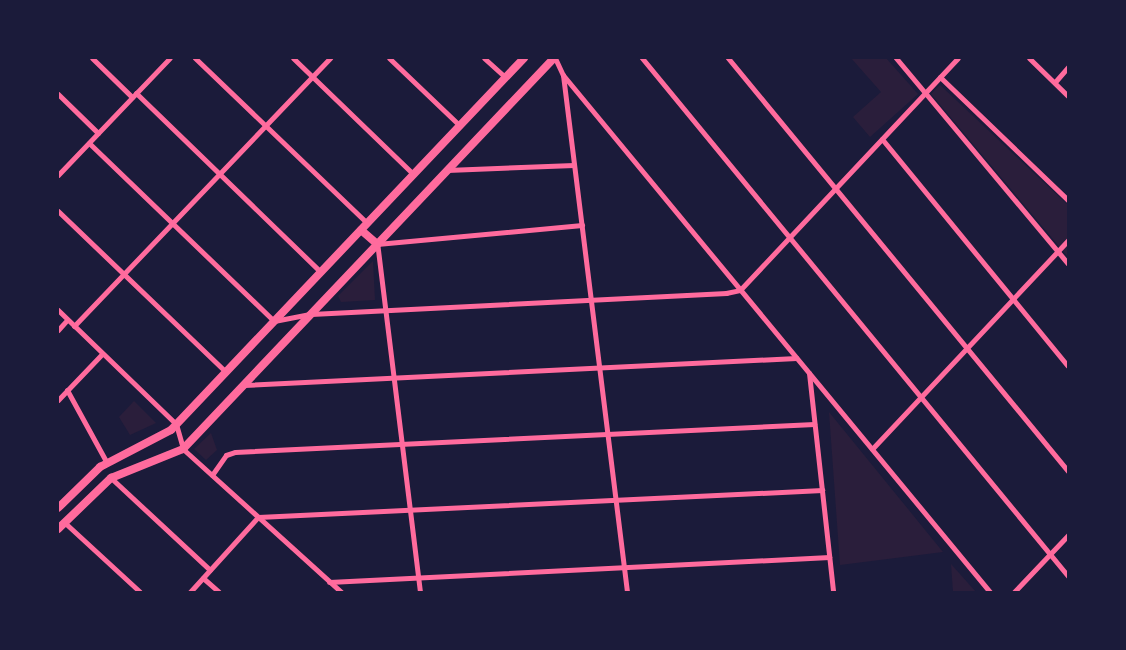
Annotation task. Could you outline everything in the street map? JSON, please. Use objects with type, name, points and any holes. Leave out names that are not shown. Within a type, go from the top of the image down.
[{"type":"street","points":[[92,58],[220,173],[321,272]]},
{"type":"street","points":[[58,175],[170,58]]},
{"type":"street","points":[[195,58],[367,223]]},
{"type":"street","points":[[293,58],[413,174]]},
{"type":"street","points":[[74,326],[330,58]]},
{"type":"street","points":[[389,58],[460,125]]},
{"type":"street","points":[[484,58],[505,78]]},
{"type":"street","points":[[58,508],[89,476],[107,463],[158,438],[176,424],[524,58]]},
{"type":"street","points":[[58,529],[111,478],[183,449],[554,58],[563,74],[990,592]]},
{"type":"street","points":[[642,58],[1068,576]]},
{"type":"street","points":[[728,58],[1068,471]]},
{"type":"street","points":[[896,58],[1068,264]]},
{"type":"street","points":[[274,321],[310,314],[591,300],[740,290],[958,58]]},
{"type":"street","points":[[1029,58],[1068,96]]},
{"type":"street","points":[[1054,82],[1068,67]]},
{"type":"street","points":[[563,74],[626,592]]},
{"type":"street","points":[[940,77],[1068,200]]},
{"type":"street","points":[[58,94],[98,133]]},
{"type":"street","points":[[882,139],[1068,366]]},
{"type":"street","points":[[89,142],[274,321]]},
{"type":"street","points":[[58,163],[63,169]]},
{"type":"street","points":[[447,170],[574,165]]},
{"type":"street","points":[[58,210],[226,372]]},
{"type":"street","points":[[377,244],[582,225]]},
{"type":"street","points":[[361,230],[377,244],[384,310],[396,377],[420,592]]},
{"type":"street","points":[[872,449],[1068,240]]},
{"type":"street","points":[[58,310],[176,424],[183,449],[341,592]]},
{"type":"street","points":[[58,330],[67,320]]},
{"type":"street","points":[[58,400],[102,354]]},
{"type":"street","points":[[244,385],[796,358]]},
{"type":"street","points":[[809,373],[833,592]]},
{"type":"street","points":[[67,390],[107,463]]},
{"type":"street","points":[[212,475],[226,455],[232,452],[814,424]]},
{"type":"street","points":[[111,478],[210,570]]},
{"type":"street","points":[[190,592],[258,517],[822,490]]},
{"type":"street","points":[[64,522],[140,592]]},
{"type":"street","points":[[1014,592],[1068,535]]},
{"type":"street","points":[[329,582],[829,557]]},
{"type":"street","points":[[203,578],[219,592]]},
{"type":"shaded area","points":[[851,58],[886,58],[918,94],[870,137],[853,117],[881,92]]},
{"type":"shaded area","points":[[940,85],[1068,205],[1068,257],[931,94]]},
{"type":"shaded area","points":[[373,261],[375,300],[341,302],[338,296]]},
{"type":"shaded area","points":[[134,401],[156,423],[130,435],[119,417]]},
{"type":"shaded area","points":[[829,412],[943,552],[840,565]]},
{"type":"shaded area","points":[[211,433],[217,450],[206,460],[194,449]]},
{"type":"shaded area","points":[[951,564],[976,592],[953,592]]}]
